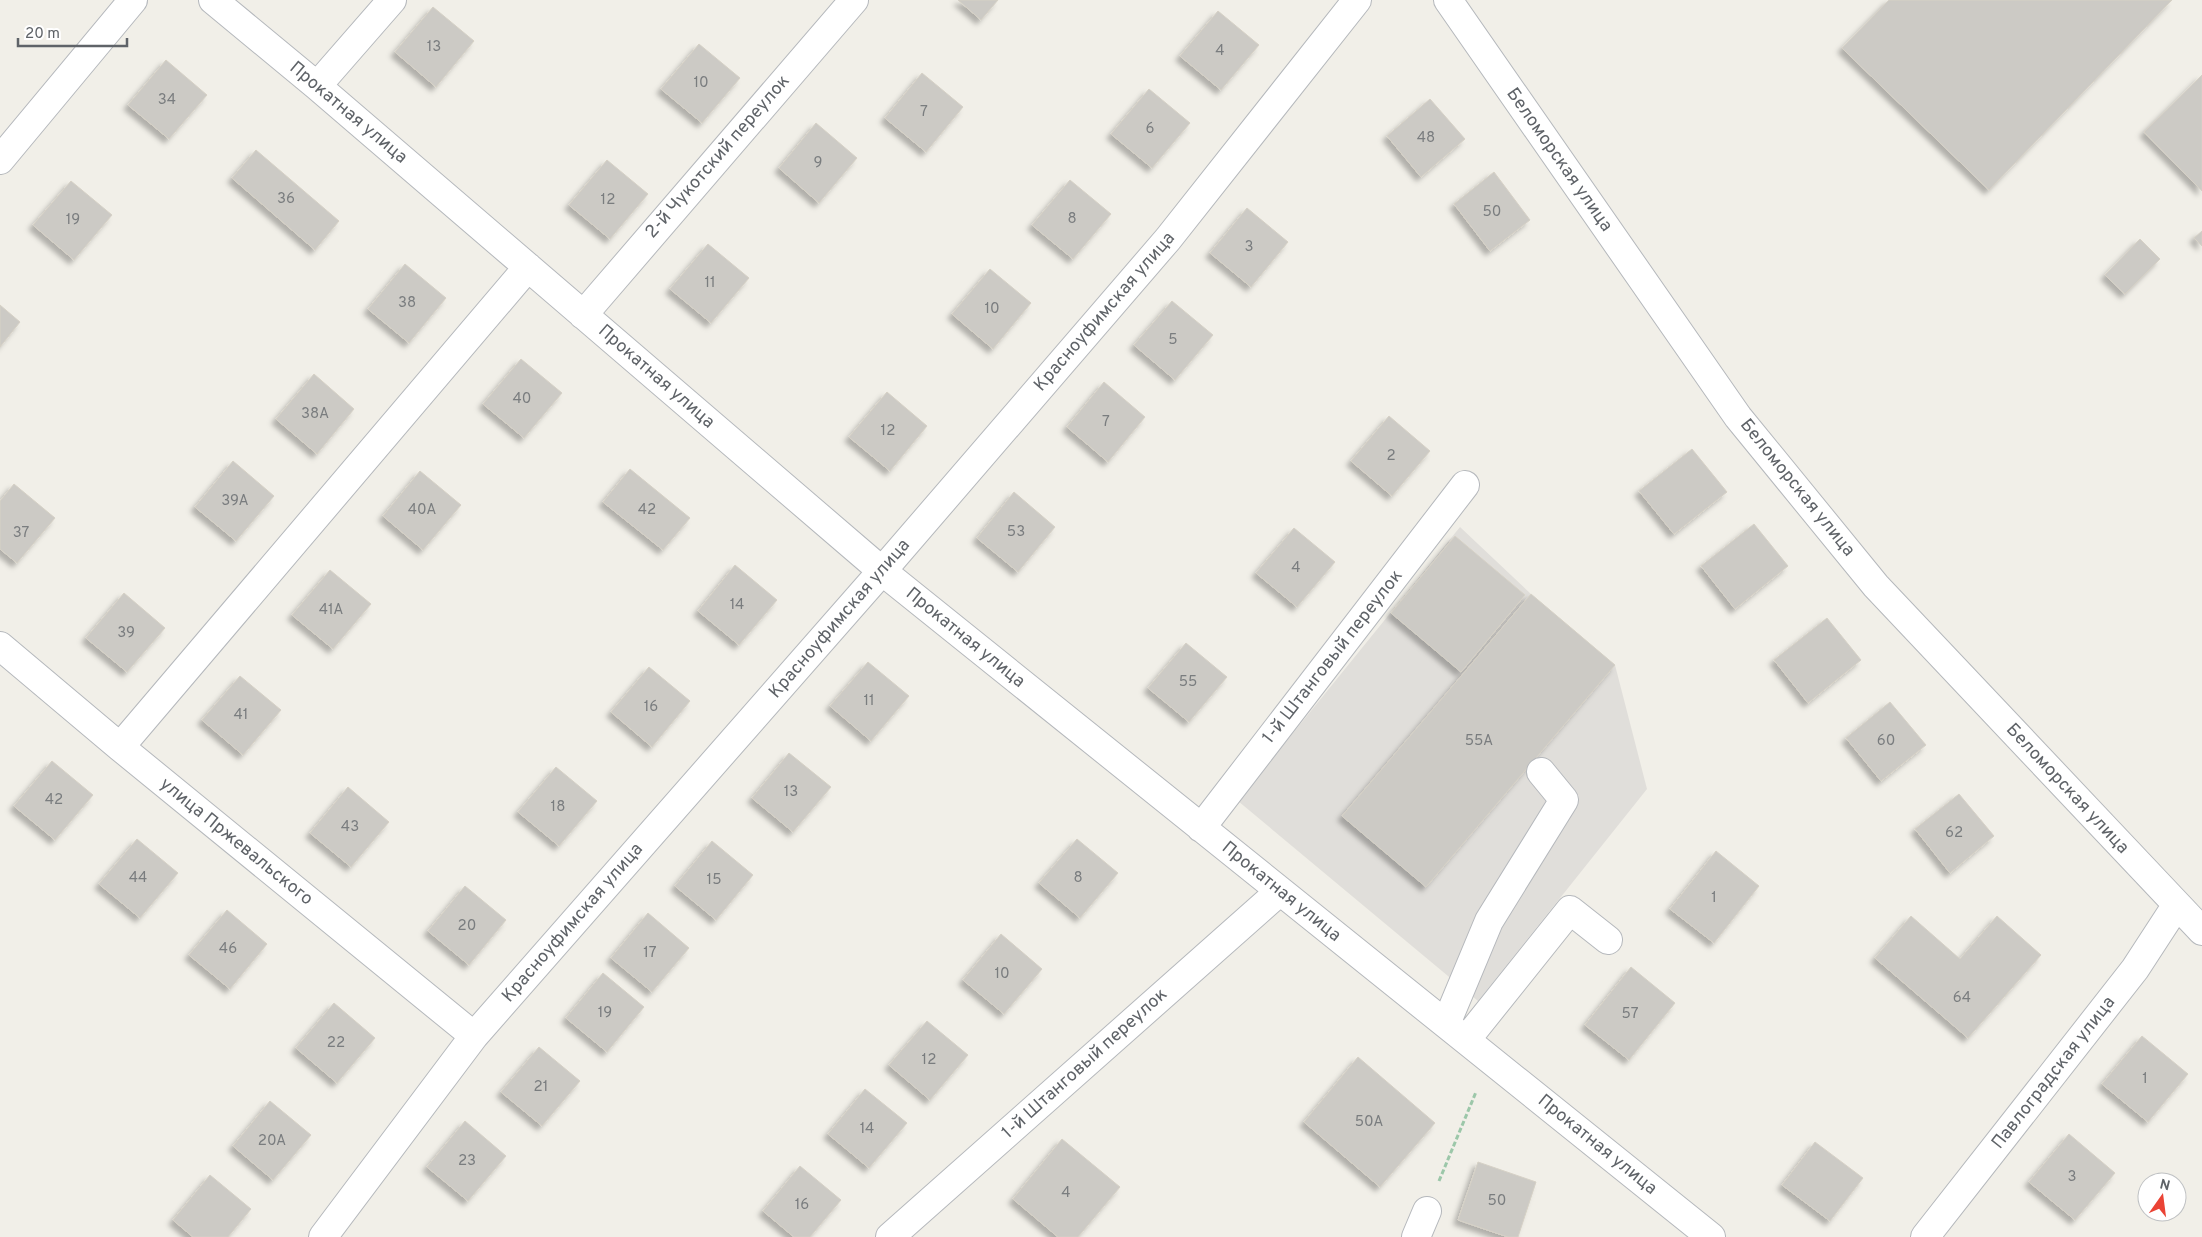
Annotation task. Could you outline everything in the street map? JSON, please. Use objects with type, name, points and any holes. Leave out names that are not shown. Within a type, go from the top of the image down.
[{"type":"street","points":[[0,160],[132,0]]},
{"type":"street","name":"Прокатная улица","points":[[213,0],[317,86],[882,570],[1279,892],[1711,1237]]},
{"type":"street","points":[[317,86],[392,0]]},
{"type":"street","name":"2-й Чукотский переулок","points":[[582,314],[854,0]]},
{"type":"street","name":"Красноуфимская улица","points":[[323,1237],[474,1036],[882,570],[1168,239],[1357,0]]},
{"type":"street","name":"Беломорская улица","points":[[1448,0],[1738,417],[1876,586],[2176,906],[2202,931]]},
{"type":"street","points":[[120,748],[528,267]]},
{"type":"street","name":"1-й Штанговый переулок","points":[[1201,828],[1466,485]]},
{"type":"street","name":"улица Пржевальского","points":[[0,646],[120,748],[474,1036]]},
{"type":"street","points":[[1456,1032],[1490,921],[1564,800],[1541,772]]},
{"type":"street","name":"1-й Штанговый переулок","points":[[891,1237],[1279,892]]},
{"type":"street","name":"Павлоградская улица","points":[[1925,1237],[2135,969],[2176,906]]},
{"type":"street","points":[[1456,1032],[1570,910],[1608,940]]},
{"type":"street","points":[[1416,1237],[1427,1211]]},
{"type":"path","points":[[1427,1211],[1490,1059]]},
{"type":"shaded area","points":[[1460,527],[1531,594],[1615,665],[1647,789],[1478,1001],[1238,801]]},
{"type":"building","points":[[958,0],[998,0],[981,20]]},
{"type":"building","points":[[1889,0],[2172,0],[1989,190],[1842,48]]},
{"type":"building","points":[[433,7],[474,41],[436,87],[395,52]]},
{"type":"building","points":[[1218,11],[1259,45],[1221,90],[1180,56]]},
{"type":"building","points":[[699,44],[740,78],[702,123],[661,89]]},
{"type":"building","points":[[166,60],[207,95],[169,139],[128,105]]},
{"type":"building","points":[[922,73],[963,107],[926,152],[885,118]]},
{"type":"building","points":[[2202,75],[2202,191],[2144,132]]},
{"type":"building","points":[[1149,89],[1190,123],[1152,168],[1111,134]]},
{"type":"building","points":[[1430,99],[1465,139],[1421,177],[1387,136]]},
{"type":"building","points":[[816,123],[857,158],[819,203],[779,168]]},
{"type":"building","points":[[256,150],[339,221],[315,250],[232,178]]},
{"type":"building","points":[[607,160],[648,194],[610,239],[569,205]]},
{"type":"building","points":[[1494,172],[1530,220],[1490,251],[1454,204]]},
{"type":"building","points":[[1070,180],[1111,214],[1073,259],[1032,225]]},
{"type":"building","points":[[71,181],[112,215],[74,260],[33,225]]},
{"type":"building","points":[[1247,208],[1288,242],[1251,287],[1210,253]]},
{"type":"building","points":[[2202,231],[2202,246],[2194,238]]},
{"type":"building","points":[[2140,239],[2160,259],[2125,294],[2105,275]]},
{"type":"building","points":[[708,244],[749,278],[711,323],[670,289]]},
{"type":"building","points":[[405,264],[446,298],[409,343],[368,309]]},
{"type":"building","points":[[990,269],[1031,303],[993,349],[952,314]]},
{"type":"building","points":[[1172,301],[1213,335],[1175,380],[1134,345]]},
{"type":"building","points":[[0,305],[20,322],[0,347]]},
{"type":"building","points":[[521,359],[562,393],[524,438],[483,404]]},
{"type":"building","points":[[314,374],[354,409],[317,454],[276,419]]},
{"type":"building","points":[[1104,382],[1145,417],[1108,462],[1067,427]]},
{"type":"building","points":[[887,392],[927,426],[890,471],[849,437]]},
{"type":"building","points":[[1389,416],[1430,451],[1392,496],[1351,461]]},
{"type":"building","points":[[1692,449],[1727,492],[1674,534],[1639,491]]},
{"type":"building","points":[[233,461],[274,496],[236,541],[195,507]]},
{"type":"building","points":[[630,469],[690,518],[663,550],[603,502]]},
{"type":"building","points":[[420,471],[461,505],[423,550],[383,516]]},
{"type":"building","points":[[14,484],[55,518],[17,563],[0,549],[0,501]]},
{"type":"building","points":[[1014,492],[1055,527],[1018,572],[977,538]]},
{"type":"building","points":[[1754,524],[1788,566],[1735,609],[1701,566]]},
{"type":"building","points":[[1294,528],[1335,562],[1297,607],[1256,573]]},
{"type":"building","points":[[1455,536],[1525,595],[1461,672],[1391,613]]},
{"type":"building","points":[[735,565],[777,600],[739,645],[698,611]]},
{"type":"building","points":[[330,570],[371,604],[333,649],[292,615]]},
{"type":"building","points":[[124,593],[165,628],[127,672],[86,638]]},
{"type":"building","points":[[1531,594],[1615,665],[1426,887],[1342,816]]},
{"type":"building","points":[[1827,618],[1861,660],[1808,703],[1774,660]]},
{"type":"building","points":[[1186,643],[1227,677],[1189,722],[1148,688]]},
{"type":"building","points":[[868,662],[909,696],[871,741],[830,706]]},
{"type":"building","points":[[649,667],[690,701],[652,747],[611,712]]},
{"type":"building","points":[[240,676],[281,710],[243,755],[202,720]]},
{"type":"building","points":[[1890,702],[1926,745],[1881,781],[1846,738]]},
{"type":"building","points":[[789,753],[831,787],[793,832],[752,798]]},
{"type":"building","points":[[52,761],[93,795],[55,840],[14,806]]},
{"type":"building","points":[[556,767],[597,801],[559,846],[518,812]]},
{"type":"building","points":[[348,787],[389,822],[351,867],[310,833]]},
{"type":"building","points":[[1959,794],[1994,836],[1950,873],[1915,829]]},
{"type":"building","points":[[137,839],[178,873],[140,918],[99,884]]},
{"type":"building","points":[[1077,839],[1118,873],[1080,918],[1039,883]]},
{"type":"building","points":[[712,841],[753,875],[716,920],[675,886]]},
{"type":"building","points":[[1716,851],[1759,886],[1714,943],[1670,909]]},
{"type":"building","points":[[465,886],[506,920],[469,965],[428,931]]},
{"type":"building","points":[[227,910],[267,944],[230,989],[189,955]]},
{"type":"building","points":[[648,913],[689,948],[652,992],[611,958]]},
{"type":"building","points":[[1911,916],[1960,959],[1997,916],[2041,955],[1968,1038],[1875,958]]},
{"type":"building","points":[[1001,934],[1042,969],[1004,1014],[963,980]]},
{"type":"building","points":[[1631,967],[1675,1003],[1629,1060],[1585,1025]]},
{"type":"building","points":[[603,973],[644,1007],[607,1052],[566,1018]]},
{"type":"building","points":[[334,1003],[375,1038],[337,1083],[296,1048]]},
{"type":"building","points":[[927,1021],[968,1055],[930,1100],[889,1065]]},
{"type":"building","points":[[2142,1036],[2188,1074],[2148,1122],[2102,1084]]},
{"type":"building","points":[[539,1047],[580,1081],[542,1126],[501,1092]]},
{"type":"building","points":[[1358,1057],[1435,1123],[1380,1187],[1304,1122]]},
{"type":"building","points":[[865,1089],[907,1123],[869,1168],[828,1134]]},
{"type":"building","points":[[270,1101],[311,1135],[273,1180],[233,1146]]},
{"type":"building","points":[[465,1121],[506,1156],[468,1201],[427,1167]]},
{"type":"building","points":[[2069,1134],[2115,1173],[2075,1220],[2029,1182]]},
{"type":"building","points":[[1062,1139],[1120,1187],[1078,1237],[1058,1237],[1013,1199]]},
{"type":"building","points":[[1815,1142],[1863,1178],[1830,1221],[1782,1185]]},
{"type":"building","points":[[1478,1162],[1536,1182],[1518,1237],[1508,1237],[1458,1220]]},
{"type":"building","points":[[800,1166],[841,1200],[810,1237],[794,1237],[763,1211]]},
{"type":"building","points":[[210,1175],[251,1209],[228,1237],[193,1237],[173,1220]]}]
